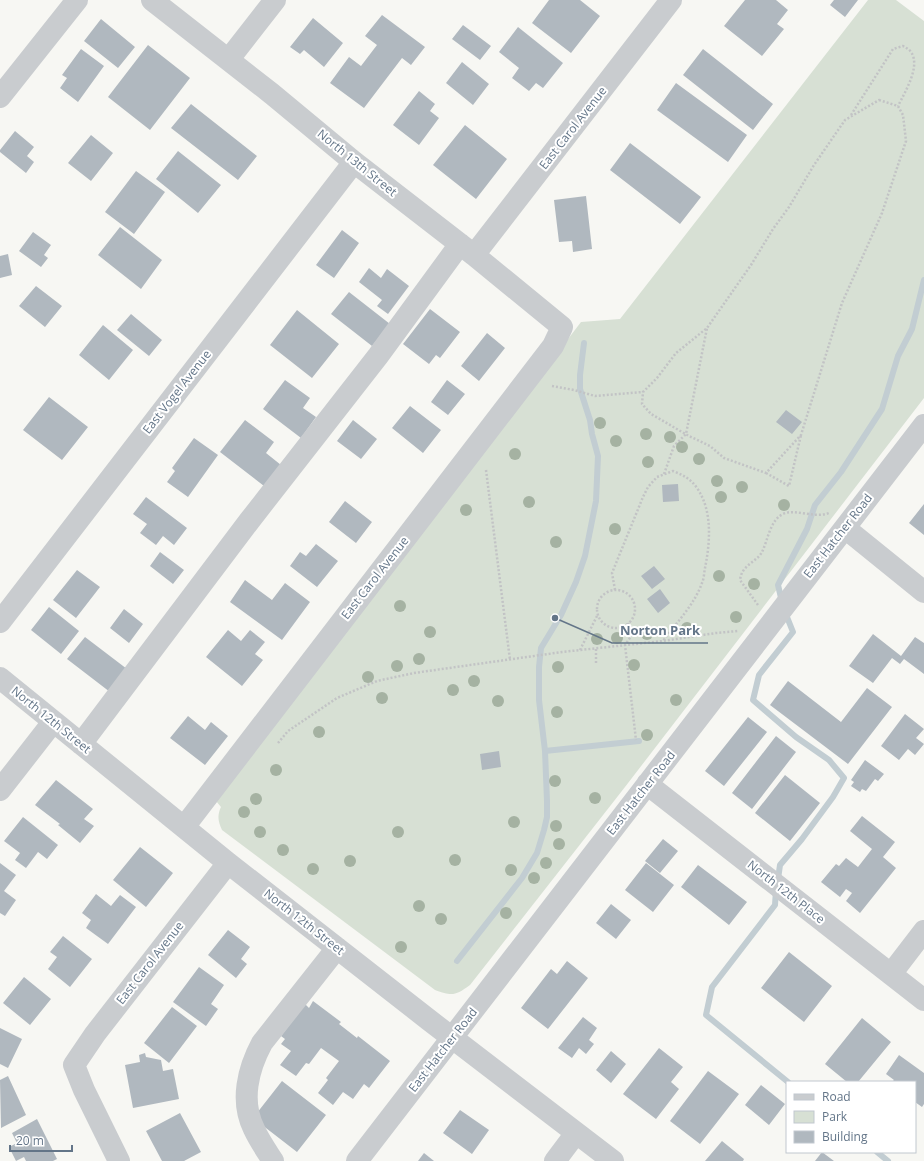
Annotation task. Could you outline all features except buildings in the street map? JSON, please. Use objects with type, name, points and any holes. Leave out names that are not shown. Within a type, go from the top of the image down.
[{"type":"street","points":[[0,97],[77,0]]},
{"type":"street","name":"North 13th Street","points":[[152,0],[229,59],[354,162],[467,250],[562,327]]},
{"type":"street","points":[[229,59],[275,0]]},
{"type":"street","name":"East Carol Avenue","points":[[81,744],[250,520],[378,356],[672,0]]},
{"type":"street","name":"East Vogel Avenue","points":[[0,622],[354,162]]},
{"type":"street","name":"East Carol Avenue","points":[[184,827],[553,346],[562,327]]},
{"type":"street","name":"East Hatcher Road","points":[[357,1161],[924,425]]},
{"type":"street","points":[[845,528],[924,592]]},
{"type":"street","name":"North 12th Street","points":[[0,678],[228,863],[612,1161]]},
{"type":"street","points":[[0,790],[53,722]]},
{"type":"street","name":"North 12th Place","points":[[648,784],[924,1000]]},
{"type":"street","name":"East Carol Avenue","points":[[119,1161],[84,1090],[74,1065],[95,1034],[228,863]]},
{"type":"street","points":[[891,974],[924,931]]},
{"type":"street","points":[[273,1161],[253,1128],[246,1105],[247,1085],[254,1058],[262,1043],[337,948]]},
{"type":"street","points":[[555,1161],[576,1133]]},
{"type":"path","points":[[851,116],[893,49],[903,46],[910,51],[915,60],[913,73],[898,106]]},
{"type":"path","points":[[879,100],[898,106],[903,115],[906,141],[882,212],[842,303],[801,435],[789,486],[766,473],[724,458],[710,446],[652,414],[642,404],[643,392],[657,378],[676,353],[707,328],[751,265],[773,229],[789,207],[814,165],[845,120],[879,100]]},
{"type":"path","points":[[664,475],[674,446],[686,434],[707,328]]},
{"type":"path","points":[[552,386],[574,390],[594,396],[643,392]]},
{"type":"path","points":[[766,473],[801,435]]},
{"type":"path","points":[[486,466],[493,533],[510,660]]},
{"type":"path","points":[[615,590],[612,573],[637,510],[648,487],[657,477],[673,471],[686,476],[698,488],[705,506],[710,530],[708,556],[703,582],[690,607],[663,641]]},
{"type":"path","points":[[760,607],[740,580],[741,574],[746,566],[761,553],[776,519],[783,513],[794,512],[821,516]]},
{"type":"path","points":[[580,650],[598,614],[598,607],[603,595],[615,590],[626,593],[634,601],[635,613],[628,623],[618,628],[611,627],[601,619],[598,614]]},
{"type":"path","points":[[628,623],[632,635],[625,645],[636,740]]},
{"type":"path","points":[[275,746],[288,732],[337,698],[377,681],[414,673],[550,653],[663,641],[716,633],[767,630]]},
{"type":"path","points":[[596,649],[596,664]]},
{"type":"green space","points":[[868,0],[896,0],[924,21],[924,398],[625,787],[470,985],[453,994],[435,990],[222,830],[218,818],[221,807],[216,801],[581,322],[620,319]]},
{"type":"waterway","points":[[782,602],[778,585],[807,529],[815,505],[841,472],[882,409],[898,356],[912,329],[924,280]]},
{"type":"waterway","points":[[457,961],[522,878],[537,853],[547,817],[545,751],[539,700],[539,667],[541,648],[561,615],[576,582],[585,556],[596,501],[598,456],[590,420],[580,389],[580,375],[584,343]]},
{"type":"waterway","points":[[778,879],[780,865],[802,839],[833,797],[844,778],[829,760],[796,737],[753,700],[759,675],[793,632],[785,612]]},
{"type":"waterway","points":[[545,751],[639,741]]},
{"type":"waterway","points":[[776,890],[775,905],[712,987],[706,1015],[787,1081]]},
{"type":"waterway","points":[[878,1153],[888,1161]]},
{"type":"place","name":"Norton Park","points":[[555,618]]}]
